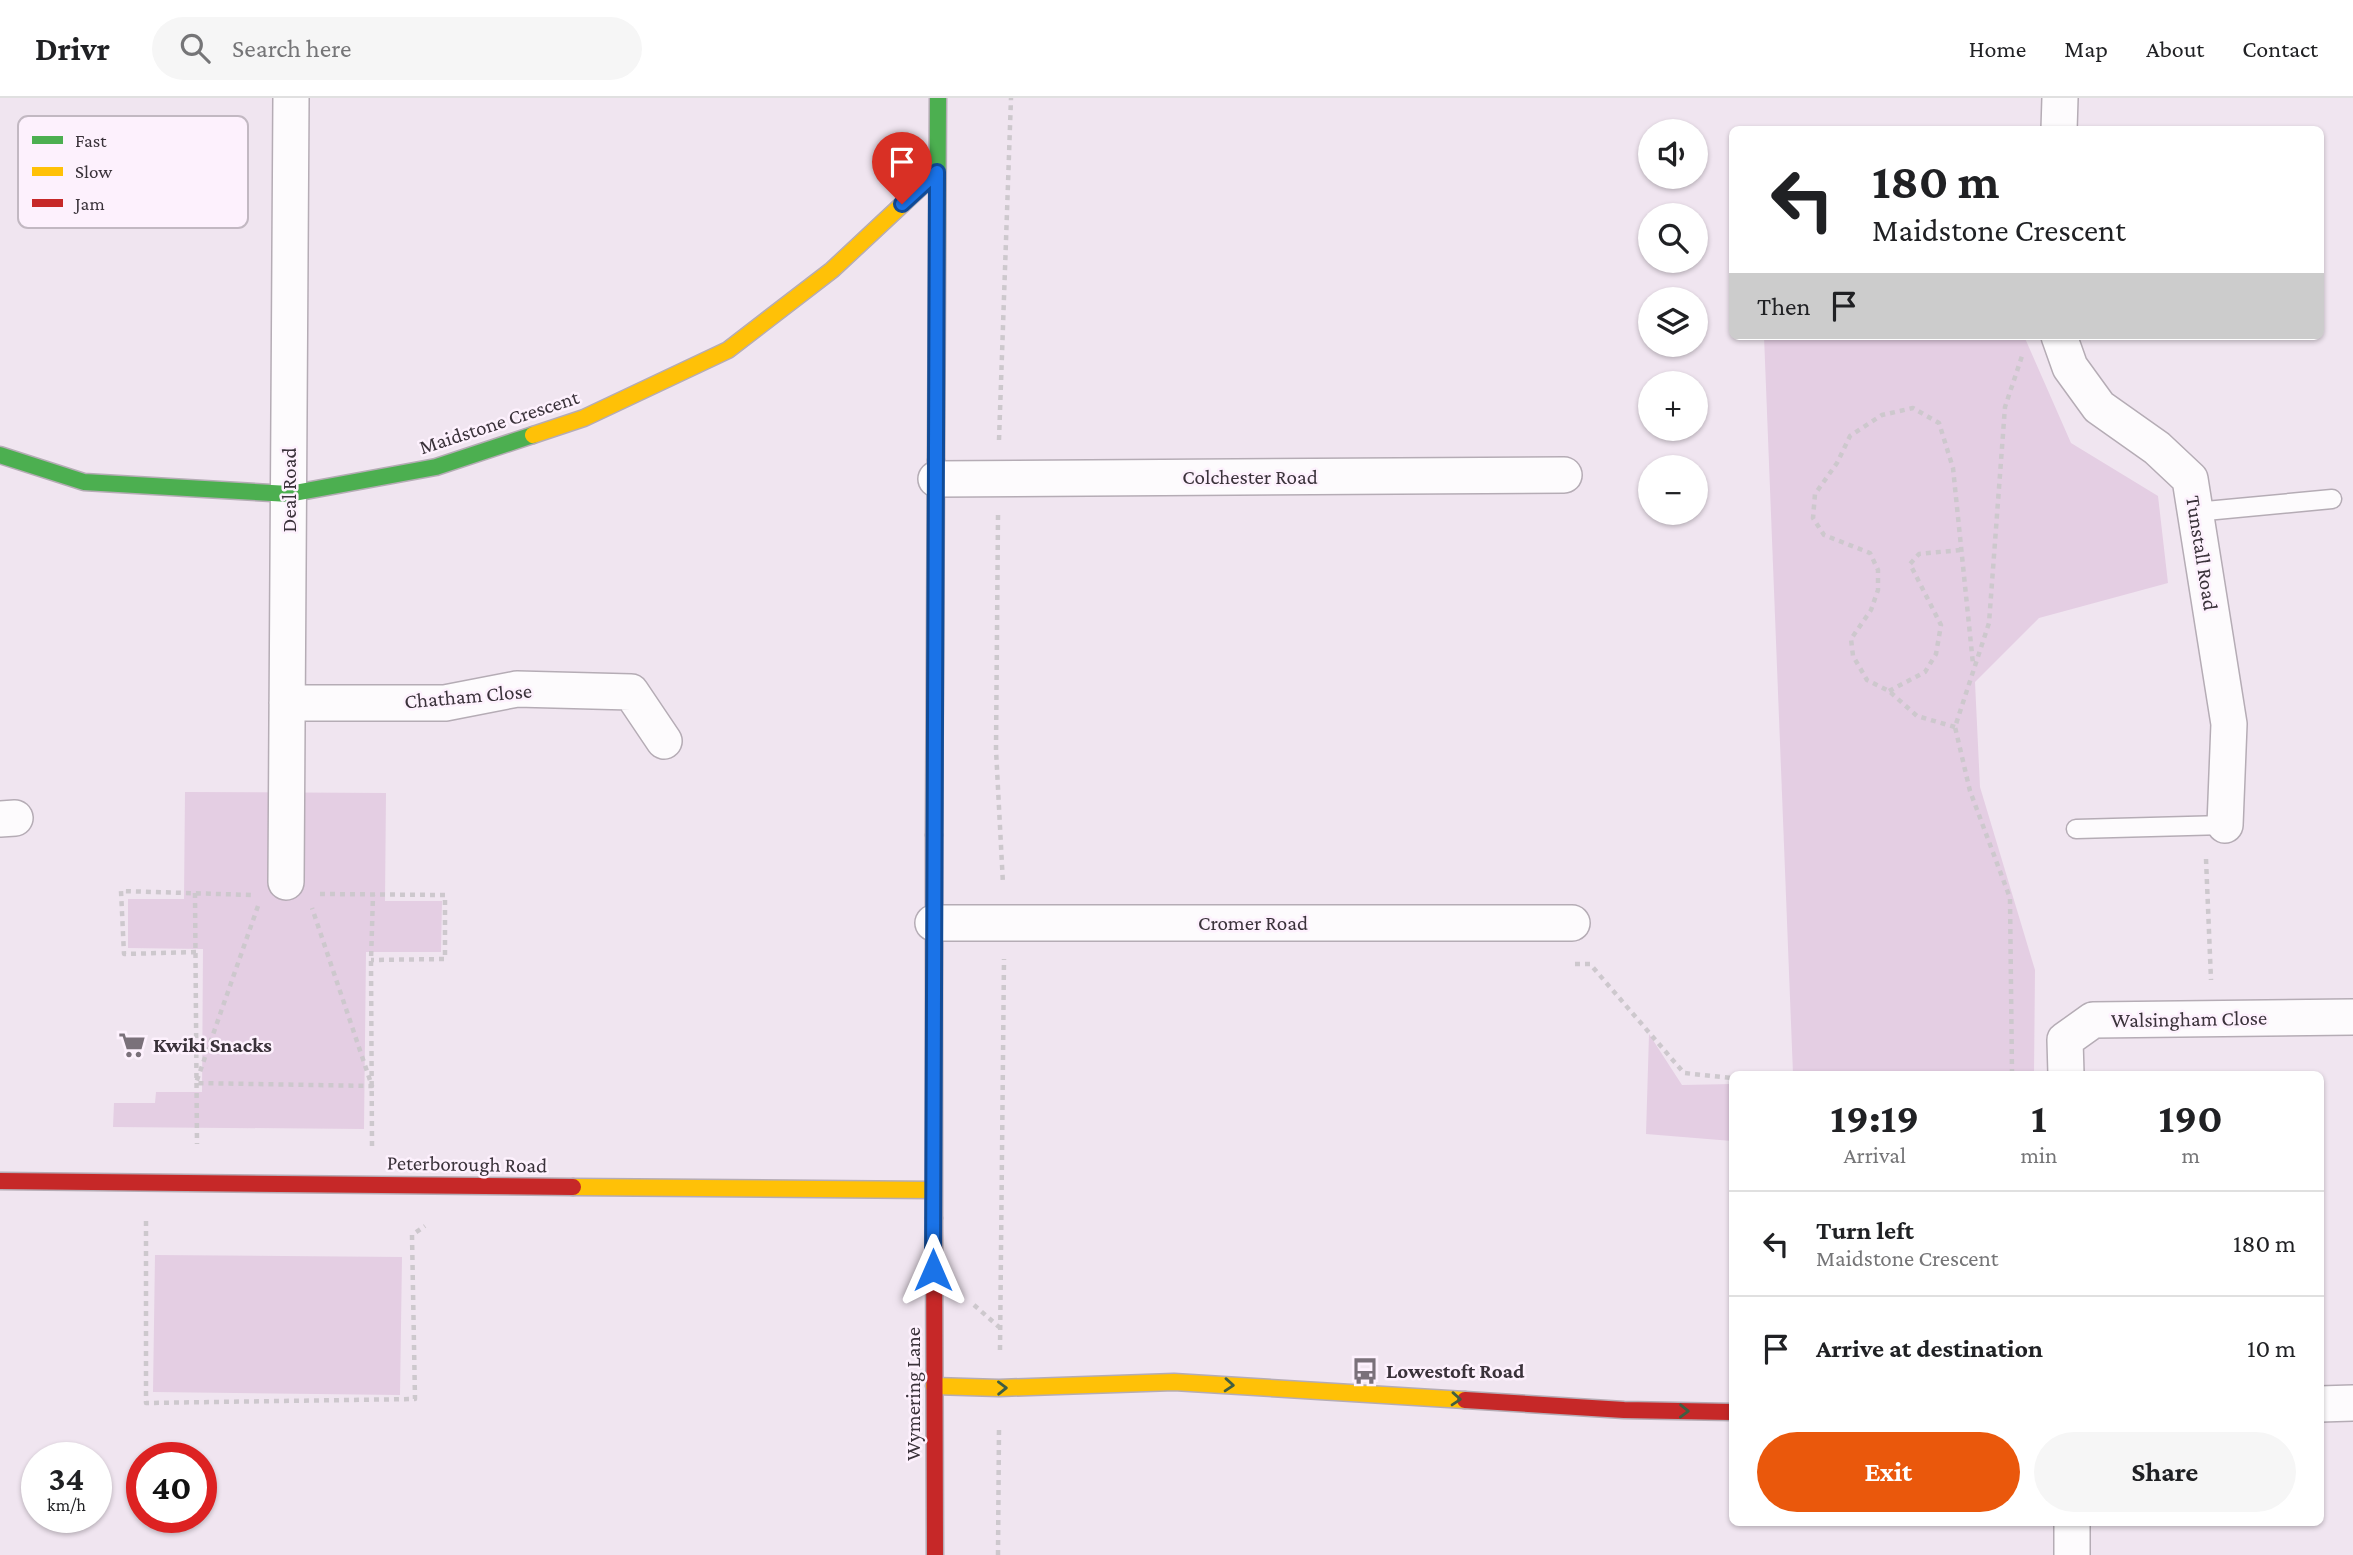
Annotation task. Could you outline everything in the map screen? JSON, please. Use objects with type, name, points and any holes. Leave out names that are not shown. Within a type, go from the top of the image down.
[{"type":"street","name":"Deal Road","points":[[274,888],[287,703],[291,98]]},
{"type":"street","name":"Wymering Lane","points":[[935,1555],[933,923],[938,98]]},
{"type":"street","points":[[2059,126],[2060,98]]},
{"type":"street","name":"Maidstone Crescent","points":[[0,455],[84,482],[289,494],[436,467],[584,418],[728,350],[832,270],[937,172]]},
{"type":"street","name":"Tunstall Road","points":[[2060,340],[2070,367],[2099,407],[2157,448],[2190,479],[2229,724],[2215,825]]},
{"type":"street","name":"Colchester Road","points":[[936,480],[1564,475]]},
{"type":"street","name":"Chatham Close","points":[[287,703],[445,703],[516,689],[631,692],[664,741]]},
{"type":"street","name":"Cromer Road","points":[[933,923],[1572,923]]},
{"type":"street","name":"Walsingham Close","points":[[2066,1071],[2065,1040],[2093,1020],[2353,1017]]},
{"type":"street","name":"Peterborough Road","points":[[0,1181],[933,1190]]},
{"type":"street","points":[[934,1386],[999,1388],[1174,1382],[1624,1410],[1729,1412]]},
{"type":"street","points":[[2324,1404],[2353,1403]]},
{"type":"street","points":[[2071,1526],[2072,1555]]},
{"type":"lane","points":[[2195,512],[2332,499]]},
{"type":"lane","points":[[2076,829],[2215,825]]},
{"type":"path","points":[[998,1555],[1004,923],[996,750],[998,479],[1011,98]]},
{"type":"path","points":[[2012,1071],[2010,898],[1970,791],[1955,727],[1989,623],[2005,407],[2025,348]]},
{"type":"path","points":[[1955,727],[1917,716],[1889,691],[1867,680],[1853,656],[1851,639],[1871,610],[1878,590],[1878,570],[1870,553],[1824,535],[1812,518],[1815,494],[1838,463],[1850,436],[1882,415],[1913,408],[1939,423],[1953,468],[1973,668]]},
{"type":"path","points":[[1889,691],[1925,671],[1936,654],[1941,625],[1910,564],[1919,554],[1960,550]]},
{"type":"path","points":[[2212,1019],[2215,825]]},
{"type":"path","points":[[196,1083],[274,888]]},
{"type":"path","points":[[195,893],[197,1183]]},
{"type":"path","points":[[372,1185],[373,895]]},
{"type":"path","points":[[312,907],[372,1086]]},
{"type":"path","points":[[1562,963],[1590,964],[1684,1073],[1729,1078]]},
{"type":"path","points":[[196,1083],[372,1086]]},
{"type":"path","points":[[146,1220],[146,1403],[415,1399],[412,1235],[434,1218]]},
{"type":"path","points":[[933,1270],[1000,1328]]},
{"type":"shaded area","points":[[1764,340],[2026,340],[2071,443],[2158,496],[2168,583],[2039,618],[1975,682],[1980,787],[2035,970],[2034,1071],[1793,1071]]},
{"type":"shaded area","points":[[185,792],[386,793],[385,901],[442,901],[441,952],[366,952],[364,1129],[113,1127],[114,1103],[155,1103],[156,1092],[202,1092],[203,949],[128,948],[128,899],[184,899]]},
{"type":"shaded area","points":[[1649,1034],[1682,1085],[1729,1084],[1729,1141],[1646,1134]]},
{"type":"shaded area","points":[[155,1255],[402,1257],[400,1395],[153,1392]]},
{"type":"traffic: fast","points":[[936,460],[938,98]]},
{"type":"traffic: fast","points":[[0,455],[84,482],[289,494],[436,467],[533,435]]},
{"type":"traffic: fast","points":[[934,835],[934,1218]]},
{"type":"traffic: slow","points":[[533,435],[584,418],[728,350],[832,270],[937,172]]},
{"type":"traffic: slow","points":[[573,1187],[933,1190]]},
{"type":"traffic: slow","points":[[934,1386],[999,1388],[1174,1382],[1465,1400]]},
{"type":"traffic: jam","points":[[934,835],[936,460]]},
{"type":"traffic: jam","points":[[0,1181],[573,1187]]},
{"type":"traffic: jam","points":[[934,1218],[935,1555]]},
{"type":"traffic: jam","points":[[1465,1400],[1624,1410],[1729,1412]]},
{"type":"place","name":"Kwiki Snacks","points":[[132,1045]]},
{"type":"place","name":"Lowestoft Road","points":[[1365,1371]]},
{"type":"route","points":[[902,204],[937,172],[933,1270]]}]
